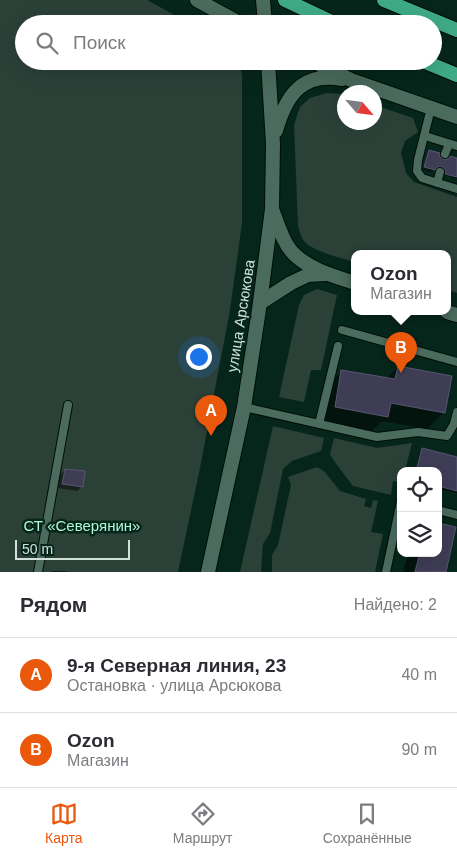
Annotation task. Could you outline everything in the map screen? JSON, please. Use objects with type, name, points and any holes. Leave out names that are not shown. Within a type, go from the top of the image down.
[{"type":"highway","points":[[285,0],[317,15]]},
{"type":"highway","points":[[384,0],[420,15]]},
{"type":"highway","points":[[442,24],[457,30]]},
{"type":"highway","points":[[442,69],[457,75]]},
{"type":"street","points":[[197,0],[224,15]]},
{"type":"street","points":[[265,2],[265,15]]},
{"type":"street","name":"улица Арсюкова","points":[[208,572],[244,407],[272,209],[273,144],[269,70]]},
{"type":"street","points":[[331,70],[351,80],[457,117]]},
{"type":"street","points":[[273,144],[280,115],[297,89],[306,82],[316,78],[331,77],[351,80]]},
{"type":"street","points":[[272,209],[294,255],[325,274],[351,282]]},
{"type":"street","points":[[260,303],[291,283],[308,275],[325,274]]},
{"type":"lane","points":[[431,108],[417,171],[422,178],[456,188],[457,179]]},
{"type":"lane","points":[[425,136],[457,146]]},
{"type":"lane","points":[[445,154],[448,144]]},
{"type":"lane","points":[[437,183],[440,172]]},
{"type":"lane","points":[[342,330],[457,362]]},
{"type":"lane","points":[[319,424],[338,346]]},
{"type":"lane","points":[[38,572],[68,405]]},
{"type":"lane","points":[[244,407],[377,437],[418,432],[447,436],[454,424],[457,412]]},
{"type":"lane","points":[[442,511],[457,515]]},
{"type":"lane","points":[[386,572],[399,512]]},
{"type":"green space","name":"СТ «Северянин»","points":[[0,0],[147,0],[174,15],[15,15],[15,70],[241,70],[242,223],[230,310],[178,572],[0,572]]},
{"type":"green space","points":[[327,93],[337,94],[337,130],[382,130],[382,107],[413,118],[418,132],[405,141],[401,153],[406,173],[414,182],[457,197],[457,293],[451,291],[451,250],[351,250],[351,261],[318,250],[306,243],[298,226],[294,125],[300,107],[310,98]]},
{"type":"green space","points":[[317,289],[337,295],[321,370],[311,370],[304,402],[279,397],[299,305],[304,295]]},
{"type":"green space","points":[[273,426],[324,438],[321,451],[292,461],[283,469],[270,533],[263,544],[261,572],[240,572]]},
{"type":"green space","points":[[334,438],[377,448],[412,443],[406,467],[397,467],[397,482],[393,481],[391,495],[353,486],[330,454]]},
{"type":"green space","points":[[317,467],[324,471],[340,491],[366,499],[364,506],[371,508],[373,500],[378,501],[371,532],[383,534],[375,572],[272,572],[272,555],[278,545],[291,485],[288,477]]},
{"type":"building","points":[[429,150],[440,153],[440,157],[443,159],[448,159],[450,156],[457,158],[457,177],[445,174],[445,170],[442,167],[438,167],[435,170],[424,167]]},
{"type":"building","points":[[398,366],[452,376],[445,413],[391,403],[388,417],[335,407],[341,370],[395,379]]},
{"type":"building","points":[[422,448],[457,457],[457,491],[442,487],[442,467],[417,467]]},
{"type":"building","points":[[65,469],[85,471],[83,487],[62,484]]},
{"type":"building","points":[[442,524],[456,527],[446,572],[415,572],[419,557],[442,557]]},
{"type":"place","name":"Ozon","points":[[401,373]]},
{"type":"place","name":"9-я Северная линия, 23","points":[[211,436]]}]
